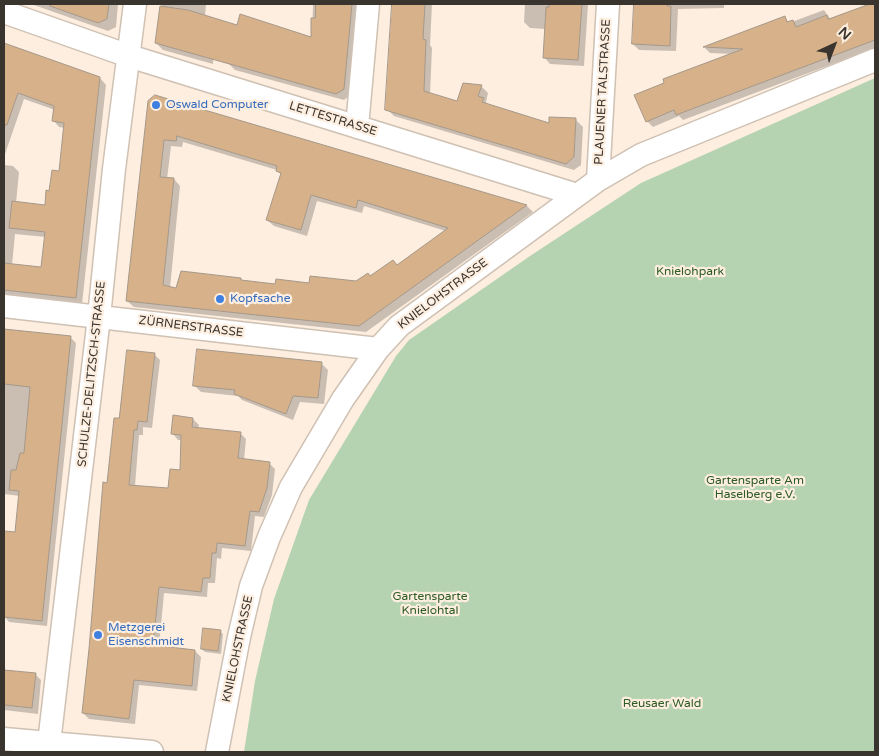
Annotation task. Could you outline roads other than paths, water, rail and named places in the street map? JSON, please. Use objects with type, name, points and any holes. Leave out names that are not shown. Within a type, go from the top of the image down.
[{"type":"street","name":"SCHULZE-DELITZSCH-STRASSE","points":[[49,743],[99,317],[114,169],[135,4]]},
{"type":"street","points":[[357,127],[368,4]]},
{"type":"street","name":"PLAUENER TALSTRASSE","points":[[598,180],[608,4]]},
{"type":"street","name":"LETTESTRASSE","points":[[4,12],[129,56],[577,195]]},
{"type":"street","name":"KNIELOHSTRASSE","points":[[217,752],[239,637],[251,586],[269,537],[292,487],[343,399],[378,349],[399,326],[598,180],[641,155],[875,60]]},
{"type":"street","name":"ZÜRNERSTRASSE","points":[[4,306],[378,349]]},
{"type":"street","points":[[4,739],[152,752]]},
{"type":"place","name":"Oswald Computer","points":[[156,105]]},
{"type":"place","name":"Kopfsache","points":[[220,299]]},
{"type":"place","name":"Metzgerei Eisenschmidt","points":[[98,635]]},
{"type":"park label","name":"Knielohpark","points":[[690,272]]},
{"type":"park label","name":"Gartensparte Am Haselberg e.V.","points":[[755,488]]},
{"type":"park label","name":"Gartensparte Knielohtal","points":[[430,604]]},
{"type":"park label","name":"Reusaer Wald","points":[[662,704]]}]
